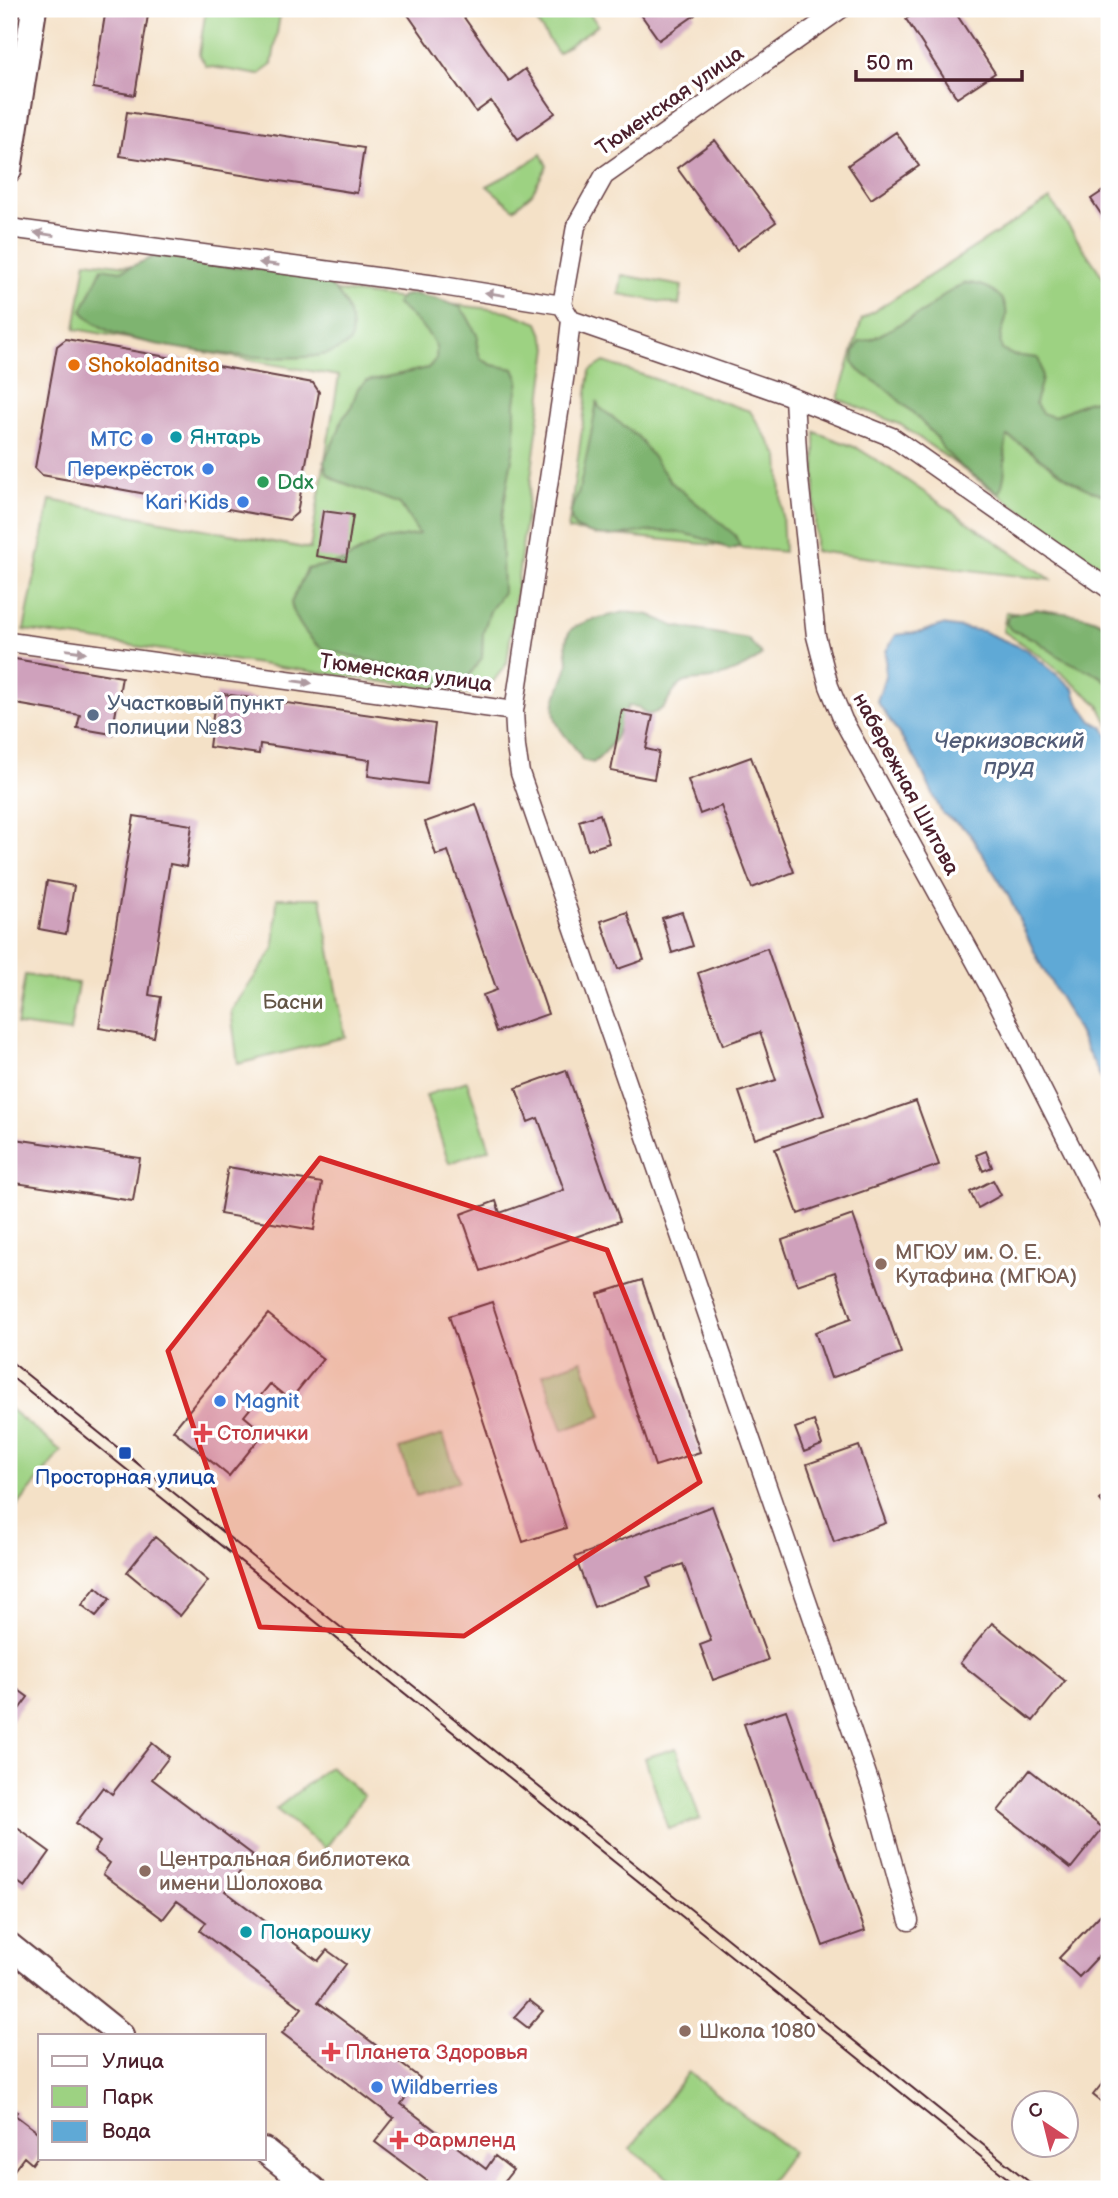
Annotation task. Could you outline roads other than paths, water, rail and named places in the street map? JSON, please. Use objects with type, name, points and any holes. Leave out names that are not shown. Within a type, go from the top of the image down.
[{"type":"street","points":[[9,170],[34,9]]},
{"type":"street","name":"Тюменская улица","points":[[9,642],[514,711],[565,373],[567,313],[576,226],[604,176],[841,9]]},
{"type":"street","points":[[9,228],[436,285],[567,313],[892,437],[1109,589]]},
{"type":"street","name":"набережная Шитова","points":[[794,398],[798,469],[816,636],[829,686],[843,720],[989,987],[1109,1223]]},
{"type":"street","points":[[514,711],[520,773],[873,1792],[909,1921]]},
{"type":"street","points":[[9,1945],[120,2034]]},
{"type":"street","points":[[266,2152],[313,2189]]},
{"type":"water","name":"Черкизовский пруд","points":[[942,625],[982,631],[1027,650],[1074,689],[1078,702],[1092,721],[1104,728],[1109,738],[1109,1094],[1066,1008],[1039,962],[1008,895],[968,831],[942,813],[918,763],[877,701],[885,676],[886,651],[896,635],[921,632]]},
{"type":"tram line","points":[[9,1360],[1038,2189]]},
{"type":"tram line","points":[[9,1375],[1021,2189]]},
{"type":"place","name":"Shokoladnitsa","points":[[74,365]]},
{"type":"place","name":"Янтарь","points":[[176,437]]},
{"type":"place","name":"МТС","points":[[147,439]]},
{"type":"place","name":"Перекрёсток","points":[[208,469]]},
{"type":"place","name":"Ddx","points":[[263,482]]},
{"type":"place","name":"Kari Kids","points":[[243,502]]},
{"type":"place","name":"Участковый пункт полиции №83","points":[[93,715]]},
{"type":"place","name":"МГЮУ им. О. Е. Кутафина (МГЮА)","points":[[881,1264]]},
{"type":"place","name":"Magnit","points":[[220,1401]]},
{"type":"place","name":"Столички","points":[[203,1433]]},
{"type":"place","name":"Просторная улица","points":[[125,1453]]},
{"type":"place","name":"Центральная библиотека имени Шолохова","points":[[145,1871]]},
{"type":"place","name":"Понарошку","points":[[246,1932]]},
{"type":"place","name":"Школа 1080","points":[[685,2031]]},
{"type":"place","name":"Планета Здоровья","points":[[331,2052]]},
{"type":"place","name":"Wildberries","points":[[377,2087]]},
{"type":"place","name":"Фармленд","points":[[399,2140]]},
{"type":"park label","name":"Басни","points":[[293,1002]]}]
